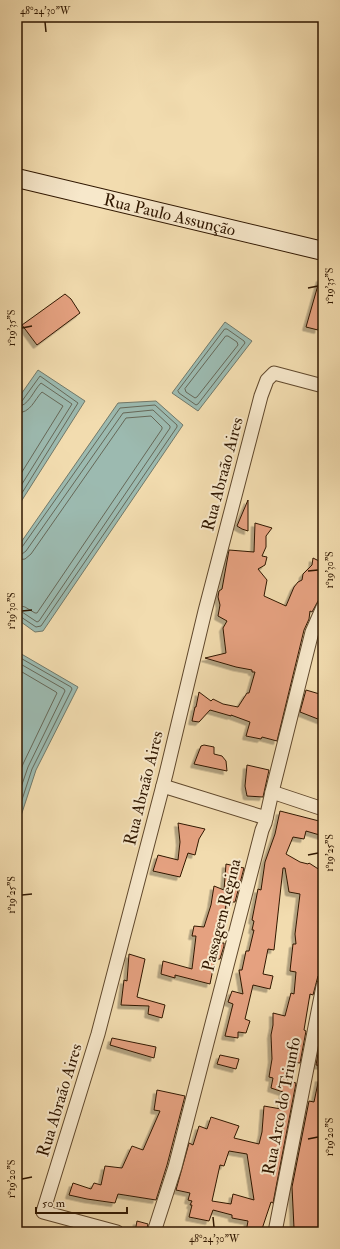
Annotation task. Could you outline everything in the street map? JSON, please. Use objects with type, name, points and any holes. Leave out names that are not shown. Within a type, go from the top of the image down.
[{"type":"street","name":"Rua Paulo Assunção","points":[[17,178],[323,251]]},
{"type":"street","name":"Rua Abraão Aires","points":[[117,1232],[43,1212],[98,1034],[163,786],[205,611],[261,396],[267,380],[274,373],[323,386]]},
{"type":"street","name":"Passagem Regina","points":[[154,1232],[176,1167],[266,818],[312,632],[323,606]]},
{"type":"street","points":[[163,786],[266,818]]},
{"type":"street","points":[[272,792],[323,809]]},
{"type":"street","name":"Rua Arco do Triunfo","points":[[275,1232],[323,986]]},
{"type":"water","points":[[225,322],[252,341],[198,411],[172,393]]},
{"type":"water","points":[[38,370],[85,401],[17,508],[17,400]]},
{"type":"water","points":[[156,401],[183,425],[43,631],[35,632],[17,619],[17,548],[118,403]]},
{"type":"water","points":[[18,652],[78,687],[36,770],[17,828]]},
{"type":"building","points":[[320,278],[323,278],[323,305],[318,330],[306,327]]},
{"type":"building","points":[[65,294],[71,299],[80,313],[37,345],[22,325]]},
{"type":"building","points":[[248,500],[248,531],[237,526]]},
{"type":"building","points":[[255,523],[272,528],[266,536],[266,547],[262,556],[267,557],[265,565],[258,569],[267,580],[264,596],[286,606],[294,587],[302,580],[303,574],[312,565],[313,558],[323,563],[323,592],[312,612],[310,611],[309,619],[304,630],[277,741],[262,737],[261,739],[246,736],[250,722],[231,715],[210,710],[199,722],[192,721],[199,692],[211,701],[213,699],[223,704],[238,707],[247,693],[249,693],[255,672],[205,658],[226,653],[223,628],[227,621],[218,616],[220,605],[218,597],[219,591],[222,589],[229,550],[254,552]]},
{"type":"building","points":[[306,690],[323,695],[323,721],[300,712]]},
{"type":"building","points":[[204,745],[214,747],[214,754],[222,756],[226,761],[227,771],[194,764],[201,746]]},
{"type":"building","points":[[247,765],[269,770],[263,797],[247,796],[245,786]]},
{"type":"building","points":[[280,811],[323,822],[323,836],[306,831],[304,839],[293,837],[286,854],[300,862],[309,863],[323,872],[323,938],[319,964],[323,965],[321,976],[318,976],[313,995],[310,994],[304,1030],[306,1031],[300,1063],[289,1062],[287,1081],[296,1083],[273,1203],[271,1202],[261,1232],[246,1232],[248,1221],[232,1218],[232,1215],[213,1210],[209,1221],[189,1217],[192,1205],[190,1205],[192,1201],[188,1200],[190,1193],[176,1190],[189,1143],[193,1145],[199,1126],[207,1129],[211,1117],[239,1126],[234,1138],[259,1144],[262,1132],[264,1106],[281,1109],[283,1092],[271,1088],[273,1078],[269,1077],[272,1059],[271,1035],[273,1013],[285,1016],[291,993],[294,994],[296,972],[290,971],[293,944],[296,944],[295,934],[300,894],[289,892],[285,868],[283,868],[274,950],[268,949],[263,974],[273,976],[270,989],[253,985],[245,1019],[250,1021],[246,1033],[238,1032],[238,1038],[225,1036],[233,1004],[228,1002],[232,991],[243,994],[239,970],[242,970],[246,951],[249,951],[254,930],[252,930],[254,921],[252,920],[258,889],[261,890],[265,862],[275,834]],"holes":[[[229,1151],[247,1154],[254,1200],[233,1194],[231,1204],[212,1201],[220,1165],[224,1166]]]},
{"type":"building","points":[[178,823],[205,829],[199,839],[195,855],[188,853],[180,877],[153,871],[158,855],[178,860],[180,842]]},
{"type":"building","points":[[226,864],[244,868],[235,902],[231,902],[231,905],[226,904],[220,943],[224,943],[224,946],[220,959],[215,959],[210,984],[175,975],[175,978],[161,974],[163,961],[192,969],[196,936],[192,936],[194,926],[204,927],[211,905],[214,886],[224,890]]},
{"type":"building","points":[[129,954],[145,959],[137,997],[165,1005],[162,1018],[148,1014],[149,1006],[121,1005],[124,980],[127,981]]},
{"type":"building","points":[[323,1033],[323,1066],[316,1065]]},
{"type":"building","points":[[112,1038],[156,1047],[154,1058],[110,1045]]},
{"type":"building","points":[[220,1055],[239,1059],[236,1069],[217,1064]]},
{"type":"building","points":[[319,1078],[323,1079],[323,1232],[315,1232],[294,1228],[292,1187],[309,1101],[314,1102]]},
{"type":"building","points":[[157,1090],[185,1096],[156,1200],[118,1194],[115,1203],[69,1195],[73,1183],[91,1189],[94,1183],[101,1185],[105,1166],[122,1168],[132,1146],[143,1150],[160,1111],[154,1110]]},
{"type":"building","points":[[137,1221],[148,1224],[146,1232],[135,1232]]}]
